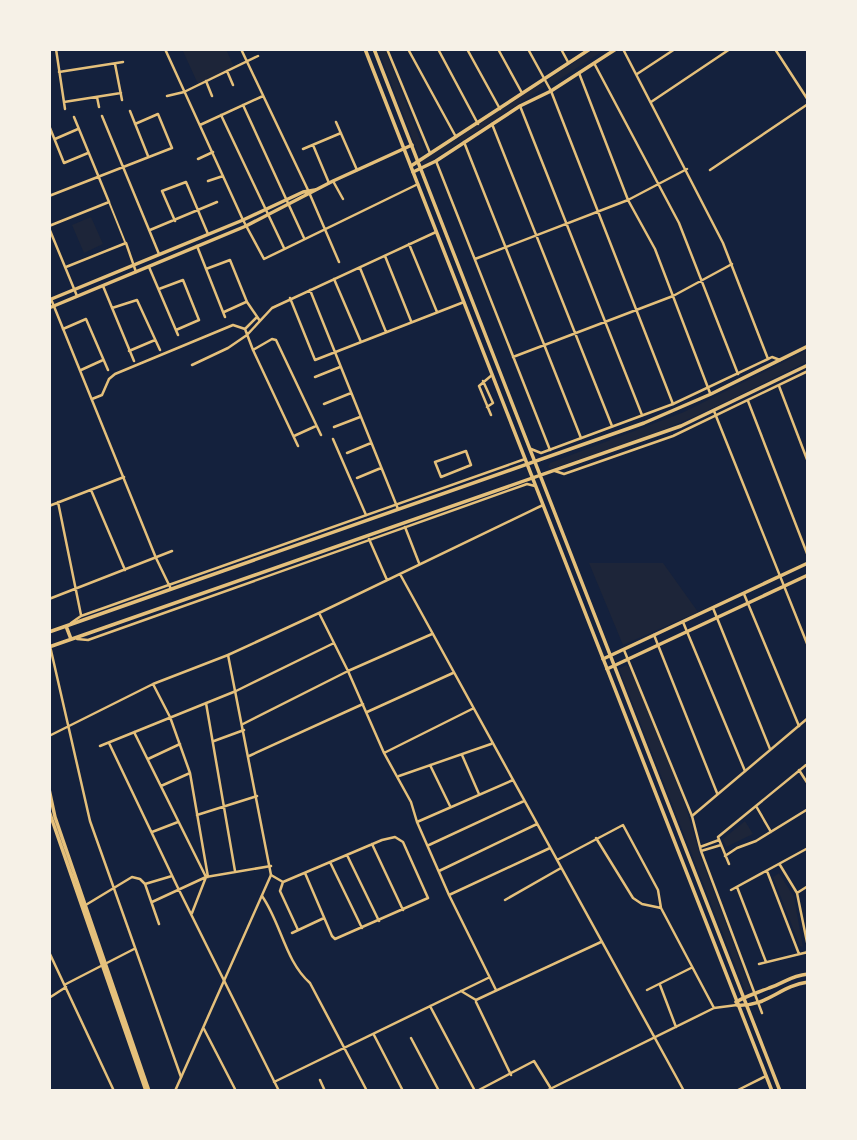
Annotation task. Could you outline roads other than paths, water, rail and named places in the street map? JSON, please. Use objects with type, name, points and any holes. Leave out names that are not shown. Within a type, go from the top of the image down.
[{"type":"main road","points":[[365,49],[735,1004],[772,1091]]},
{"type":"main road","points":[[374,49],[780,1091]]},
{"type":"main road","points":[[411,166],[590,49]]},
{"type":"main road","points":[[413,172],[436,161],[520,106],[551,91],[616,49]]},
{"type":"main road","points":[[50,298],[134,266],[314,190],[412,145]]},
{"type":"main road","points":[[51,307],[246,226],[289,206],[309,192]]},
{"type":"main road","points":[[49,632],[170,586],[397,507],[535,463],[644,423],[711,394],[808,346]]},
{"type":"main road","points":[[50,646],[681,426],[715,413],[808,365]]},
{"type":"main road","points":[[603,659],[808,563]]},
{"type":"main road","points":[[607,669],[808,575]]},
{"type":"main road","points":[[68,625],[72,639]]},
{"type":"main road","points":[[49,789],[52,820]]},
{"type":"main road","points":[[49,811],[148,1091]]},
{"type":"main road","points":[[735,1004],[754,992],[765,990],[785,979],[808,974]]},
{"type":"main road","points":[[735,1004],[758,1004],[796,984],[808,982]]},
{"type":"street","points":[[56,49],[65,109]]},
{"type":"street","points":[[242,49],[339,261]]},
{"type":"street","points":[[387,49],[430,153]]},
{"type":"street","points":[[408,49],[456,137]]},
{"type":"street","points":[[438,49],[478,124]]},
{"type":"street","points":[[467,49],[500,109]]},
{"type":"street","points":[[498,49],[522,93]]},
{"type":"street","points":[[528,49],[551,91],[673,404]]},
{"type":"street","points":[[561,49],[568,62]]},
{"type":"street","points":[[623,49],[687,169],[732,264],[768,359]]},
{"type":"street","points":[[636,74],[675,49]]},
{"type":"street","points":[[651,102],[730,49]]},
{"type":"street","points":[[710,170],[808,102],[775,49]]},
{"type":"street","points":[[166,50],[243,220],[264,259],[418,184]]},
{"type":"street","points":[[167,96],[184,92],[258,56]]},
{"type":"street","points":[[59,72],[123,62]]},
{"type":"street","points":[[594,63],[679,223],[738,374]]},
{"type":"street","points":[[115,64],[122,100]]},
{"type":"street","points":[[227,71],[233,85]]},
{"type":"street","points":[[579,73],[628,200],[655,249],[711,394]]},
{"type":"street","points":[[206,81],[212,96]]},
{"type":"street","points":[[64,102],[121,93]]},
{"type":"street","points":[[200,125],[263,96]]},
{"type":"street","points":[[97,97],[99,107]]},
{"type":"street","points":[[243,105],[304,238]]},
{"type":"street","points":[[520,106],[643,416]]},
{"type":"street","points":[[130,111],[148,156]]},
{"type":"street","points":[[49,196],[172,148],[158,114],[135,124]]},
{"type":"street","points":[[221,115],[284,249]]},
{"type":"street","points":[[102,116],[159,254]]},
{"type":"street","points":[[74,117],[136,272]]},
{"type":"street","points":[[336,122],[357,170]]},
{"type":"street","points":[[492,124],[612,428]]},
{"type":"street","points":[[50,128],[64,163],[88,153]]},
{"type":"street","points":[[55,139],[78,129]]},
{"type":"street","points":[[303,149],[341,133]]},
{"type":"street","points":[[464,142],[581,439]]},
{"type":"street","points":[[313,145],[331,182],[343,199]]},
{"type":"street","points":[[198,159],[213,152]]},
{"type":"street","points":[[436,161],[550,450]]},
{"type":"street","points":[[475,259],[628,200],[687,169]]},
{"type":"street","points":[[208,181],[223,176]]},
{"type":"street","points":[[175,221],[162,191],[186,181],[208,234]]},
{"type":"street","points":[[77,296],[49,230],[109,202]]},
{"type":"street","points":[[150,230],[217,202]]},
{"type":"street","points":[[245,330],[272,307],[436,232]]},
{"type":"street","points":[[66,267],[126,243]]},
{"type":"street","points":[[409,244],[437,312]]},
{"type":"street","points":[[197,246],[225,315],[247,302]]},
{"type":"street","points":[[385,256],[412,322]]},
{"type":"street","points":[[206,269],[230,260],[247,302],[258,319]]},
{"type":"street","points":[[513,357],[673,296],[732,264]]},
{"type":"street","points":[[149,267],[178,335]]},
{"type":"street","points":[[360,268],[386,332]]},
{"type":"street","points":[[334,279],[361,342]]},
{"type":"street","points":[[159,289],[183,280],[199,320],[176,330]]},
{"type":"street","points":[[103,286],[134,361]]},
{"type":"street","points":[[310,290],[397,507]]},
{"type":"street","points":[[50,298],[51,307],[63,329],[156,558],[170,586],[366,515],[397,507],[462,479],[525,459]]},
{"type":"street","points":[[290,298],[315,360],[464,302]]},
{"type":"street","points":[[111,308],[137,300],[160,351]]},
{"type":"street","points":[[63,329],[86,319],[108,370]]},
{"type":"street","points":[[192,365],[228,348],[247,335],[258,319]]},
{"type":"street","points":[[92,399],[102,395],[115,374],[233,325],[245,330],[298,446]]},
{"type":"street","points":[[253,350],[272,339],[276,340],[321,435]]},
{"type":"street","points":[[129,351],[155,340]]},
{"type":"street","points":[[529,448],[541,453],[550,450],[673,404],[768,359],[780,360]]},
{"type":"street","points":[[80,371],[103,360]]},
{"type":"street","points":[[315,377],[340,367]]},
{"type":"street","points":[[808,371],[748,401],[715,413],[808,646]]},
{"type":"street","points":[[491,415],[479,386],[492,375]]},
{"type":"street","points":[[484,381],[493,403],[487,407]]},
{"type":"street","points":[[779,386],[808,462]]},
{"type":"street","points":[[324,404],[351,393]]},
{"type":"street","points":[[748,401],[808,556]]},
{"type":"street","points":[[334,428],[360,417]]},
{"type":"street","points":[[294,436],[316,426]]},
{"type":"street","points":[[333,439],[366,515]]},
{"type":"street","points":[[347,453],[371,443]]},
{"type":"street","points":[[466,450],[471,464],[458,470],[441,478],[435,462],[466,450]]},
{"type":"street","points":[[357,478],[381,468]]},
{"type":"street","points":[[49,506],[124,477]]},
{"type":"street","points":[[72,639],[88,640],[369,539],[527,485],[535,486]]},
{"type":"street","points":[[91,490],[125,570]]},
{"type":"street","points":[[58,502],[82,618]]},
{"type":"street","points":[[49,736],[153,684],[228,655],[543,505]]},
{"type":"street","points":[[405,527],[420,564]]},
{"type":"street","points":[[369,539],[387,580]]},
{"type":"street","points":[[49,599],[172,551]]},
{"type":"street","points":[[400,574],[684,1091]]},
{"type":"street","points":[[744,594],[799,726]]},
{"type":"street","points":[[713,608],[770,749]]},
{"type":"street","points":[[319,613],[384,752],[399,776],[449,895],[495,990]]},
{"type":"street","points":[[683,622],[745,771]]},
{"type":"street","points":[[243,724],[348,671],[433,633]]},
{"type":"street","points":[[654,635],[717,793]]},
{"type":"street","points":[[100,746],[236,691],[334,643]]},
{"type":"street","points":[[50,646],[84,802],[181,1077]]},
{"type":"street","points":[[624,650],[692,816],[700,847],[762,1013]]},
{"type":"street","points":[[175,1091],[271,875],[228,655]]},
{"type":"street","points":[[367,712],[454,672]]},
{"type":"street","points":[[153,684],[170,717],[190,773],[207,877],[192,915]]},
{"type":"street","points":[[206,703],[235,871]]},
{"type":"street","points":[[249,756],[363,704]]},
{"type":"street","points":[[384,752],[473,709]]},
{"type":"street","points":[[692,816],[808,718]]},
{"type":"street","points":[[213,741],[244,730]]},
{"type":"street","points":[[134,733],[207,877]]},
{"type":"street","points":[[109,743],[279,1091]]},
{"type":"street","points":[[399,776],[493,743]]},
{"type":"street","points":[[148,759],[180,744]]},
{"type":"street","points":[[462,755],[479,794]]},
{"type":"street","points":[[430,765],[451,807]]},
{"type":"street","points":[[729,864],[718,837],[806,765]]},
{"type":"street","points":[[799,770],[808,784]]},
{"type":"street","points":[[161,786],[190,773]]},
{"type":"street","points":[[417,822],[513,780]]},
{"type":"street","points":[[197,815],[257,796]]},
{"type":"street","points":[[428,846],[524,801]]},
{"type":"street","points":[[756,806],[771,832]]},
{"type":"street","points":[[725,856],[808,809]]},
{"type":"street","points":[[152,833],[178,822]]},
{"type":"street","points":[[439,871],[537,824]]},
{"type":"street","points":[[557,860],[623,825],[658,890],[660,908],[714,1008]]},
{"type":"street","points":[[298,930],[280,891],[283,882],[390,837],[400,839],[428,898],[335,939],[305,873]]},
{"type":"street","points":[[596,838],[633,898],[642,904],[660,908]]},
{"type":"street","points":[[700,847],[719,840]]},
{"type":"street","points":[[372,844],[403,911]]},
{"type":"street","points":[[700,847],[721,845]]},
{"type":"street","points":[[449,895],[550,848]]},
{"type":"street","points":[[731,890],[808,848]]},
{"type":"street","points":[[195,855],[202,851]]},
{"type":"street","points":[[347,855],[379,921]]},
{"type":"street","points":[[330,862],[362,928]]},
{"type":"street","points":[[780,865],[797,892],[806,925],[808,962]]},
{"type":"street","points":[[152,902],[207,877],[271,866]]},
{"type":"street","points":[[505,900],[561,868]]},
{"type":"street","points":[[767,872],[799,954]]},
{"type":"street","points":[[271,875],[283,882]]},
{"type":"street","points":[[145,884],[172,876]]},
{"type":"street","points":[[83,906],[132,877],[145,884],[159,924]]},
{"type":"street","points":[[797,892],[808,886]]},
{"type":"street","points":[[737,887],[766,962]]},
{"type":"street","points":[[262,896],[270,907],[298,973],[310,983],[367,1091]]},
{"type":"street","points":[[292,933],[324,918]]},
{"type":"street","points":[[476,1000],[601,942]]},
{"type":"street","points":[[49,998],[65,986],[134,949]]},
{"type":"street","points":[[759,964],[807,950]]},
{"type":"street","points":[[49,952],[114,1091]]},
{"type":"street","points":[[647,990],[691,968]]},
{"type":"street","points":[[274,1082],[489,978]]},
{"type":"street","points":[[660,985],[676,1027]]},
{"type":"street","points":[[765,990],[765,995],[769,998]]},
{"type":"street","points":[[461,991],[476,1000],[511,1074]]},
{"type":"street","points":[[546,1091],[714,1008],[735,1004]]},
{"type":"street","points":[[430,1006],[476,1091],[534,1061],[551,1088]]},
{"type":"street","points":[[203,1028],[236,1091]]},
{"type":"street","points":[[373,1034],[403,1091]]},
{"type":"street","points":[[411,1038],[439,1091]]},
{"type":"street","points":[[736,1091],[766,1076]]},
{"type":"street","points":[[320,1080],[325,1091]]}]
